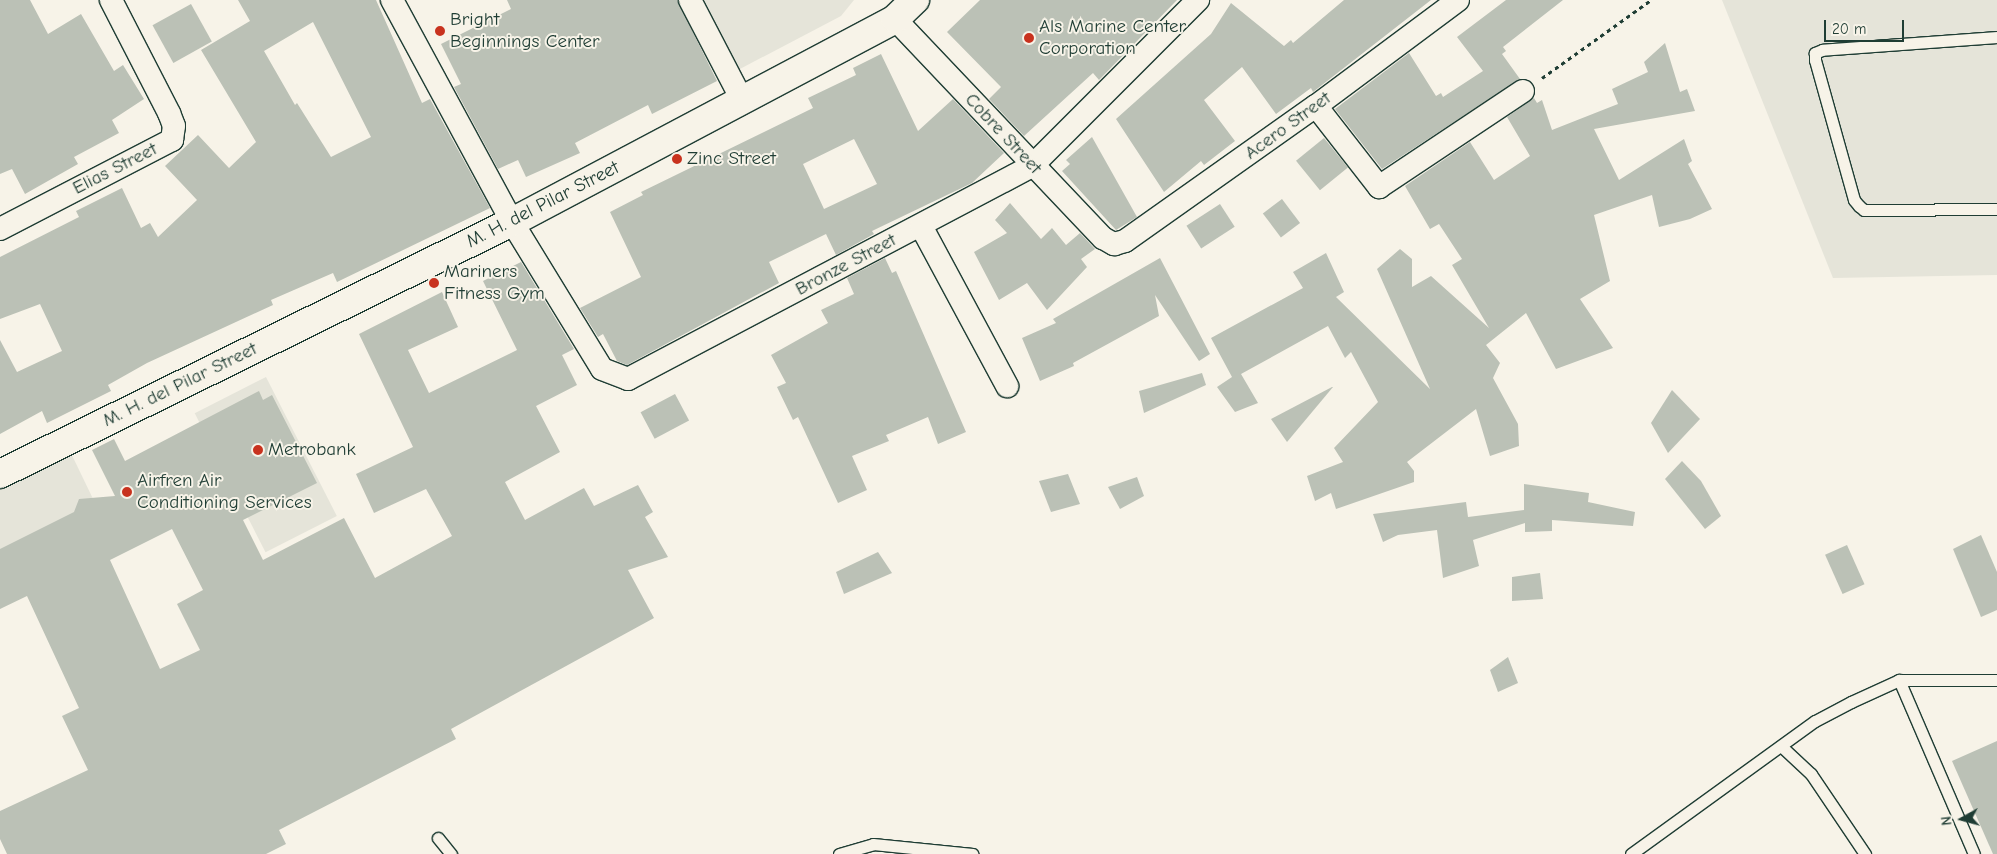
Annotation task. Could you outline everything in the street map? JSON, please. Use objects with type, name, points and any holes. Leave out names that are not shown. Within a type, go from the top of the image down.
[{"type":"main road","name":"M. H. del Pilar Street","points":[[0,474],[512,222],[895,19],[915,0]]},
{"type":"street","name":"Elias Street","points":[[0,228],[172,140],[174,126],[169,113],[110,0]]},
{"type":"street","points":[[392,0],[512,222]]},
{"type":"street","points":[[690,0],[742,100]]},
{"type":"street","name":"Bronze Street","points":[[512,222],[602,368],[628,379],[1032,166],[1198,0]]},
{"type":"street","name":"Acero Street","points":[[1114,244],[1125,241],[1316,106],[1458,0]]},
{"type":"street","name":"Cobre Street","points":[[895,19],[1032,166],[1103,238],[1114,244]]},
{"type":"street","points":[[1316,106],[1379,187],[1523,91]]},
{"type":"street","points":[[921,226],[1007,386]]},
{"type":"lane","points":[[1997,37],[1822,50],[1815,53],[1815,60],[1854,200],[1859,206],[1864,210],[1997,208]]},
{"type":"lane","points":[[1899,680],[1974,854]]},
{"type":"lane","points":[[1631,854],[1815,721],[1899,680],[1997,680]]},
{"type":"lane","points":[[1781,746],[1811,774],[1865,854]]},
{"type":"lane","points":[[438,838],[451,854]]},
{"type":"lane","points":[[839,854],[873,844],[973,854]]},
{"type":"path","points":[[1523,91],[1651,0]]},
{"type":"shaded area","points":[[700,0],[854,0],[841,16],[738,70]]},
{"type":"shaded area","points":[[1722,0],[1997,0],[1997,275],[1833,278]]},
{"type":"shaded area","name":"Metrobank","points":[[266,377],[337,516],[266,552],[195,413]]},
{"type":"shaded area","points":[[68,447],[109,532],[0,609],[0,481]]},
{"type":"building","points":[[0,0],[30,0],[48,34],[81,14],[114,71],[123,65],[144,99],[112,120],[119,133],[74,157],[78,164],[25,194],[12,169],[0,174]]},
{"type":"building","points":[[238,0],[376,0],[422,103],[430,99],[490,208],[337,282],[333,273],[271,300],[273,305],[147,363],[108,385],[111,391],[47,423],[42,411],[0,434],[0,340],[17,372],[62,351],[40,304],[0,319],[0,257],[79,217],[76,211],[122,188],[141,228],[150,223],[158,237],[197,200],[165,166],[198,135],[229,168],[256,142],[201,50],[250,21]],"holes":[[[313,22],[371,137],[331,157],[297,103],[295,105],[264,51]]]},
{"type":"building","points":[[507,0],[677,0],[717,81],[652,114],[648,105],[575,143],[580,153],[526,177],[518,160],[498,169],[454,87],[461,84],[441,44],[511,9]]},
{"type":"building","points":[[980,0],[1177,0],[1099,80],[1093,73],[1024,136],[989,99],[1001,87],[947,32]]},
{"type":"building","points":[[1344,0],[1431,0],[1313,92],[1311,88],[1276,114],[1242,67],[1204,100],[1235,141],[1204,165],[1201,161],[1164,192],[1116,119],[1211,34],[1231,3],[1284,46],[1291,40],[1293,43]]},
{"type":"building","points":[[1506,0],[1563,0],[1503,47],[1506,51],[1502,54],[1520,79],[1382,169],[1335,109],[1409,53],[1436,96],[1441,93],[1443,97],[1483,71],[1457,37]]},
{"type":"building","points":[[191,4],[212,42],[173,63],[153,25]]},
{"type":"building","points":[[1665,43],[1680,92],[1687,89],[1695,111],[1594,129],[1619,180],[1684,139],[1692,161],[1688,164],[1712,209],[1690,219],[1659,227],[1652,195],[1594,215],[1610,281],[1580,299],[1613,348],[1556,369],[1526,313],[1486,345],[1500,363],[1493,378],[1518,424],[1519,446],[1490,456],[1476,409],[1407,462],[1414,471],[1414,482],[1336,509],[1331,493],[1315,501],[1307,476],[1343,462],[1334,448],[1378,402],[1351,352],[1345,358],[1328,326],[1241,374],[1258,403],[1235,412],[1217,387],[1232,377],[1211,338],[1303,288],[1293,272],[1326,253],[1344,292],[1336,297],[1430,389],[1377,269],[1400,249],[1412,259],[1412,287],[1431,276],[1489,328],[1452,265],[1462,259],[1439,224],[1430,229],[1405,186],[1470,142],[1494,180],[1530,156],[1507,117],[1534,98],[1537,103],[1542,100],[1552,130],[1618,104],[1612,89],[1648,72],[1644,62]]},
{"type":"building","points":[[881,54],[918,131],[953,99],[1004,153],[972,183],[872,231],[874,234],[836,255],[826,234],[769,262],[779,283],[627,365],[617,361],[603,334],[598,337],[580,308],[641,277],[610,212],[643,195],[641,192],[813,108],[808,98],[856,75],[853,68]],"holes":[[[854,139],[877,184],[824,209],[803,164]]]},
{"type":"building","points":[[1092,137],[1137,217],[1116,230],[1062,171],[1070,164],[1066,160]]},
{"type":"building","points":[[1324,138],[1348,168],[1320,190],[1296,161]]},
{"type":"building","points":[[1282,199],[1300,223],[1281,237],[1263,213]]},
{"type":"building","points":[[1010,203],[1041,239],[1052,228],[1066,245],[1080,233],[1095,249],[1081,259],[1087,267],[1047,310],[1027,283],[999,300],[974,252],[1007,233],[995,220]]},
{"type":"building","points":[[1220,204],[1235,227],[1201,248],[1186,226]]},
{"type":"building","points":[[885,258],[892,273],[896,271],[966,432],[938,444],[928,417],[886,435],[889,441],[852,456],[867,490],[838,503],[798,417],[793,420],[777,387],[786,383],[771,355],[828,323],[821,310],[854,294],[847,278]]},
{"type":"building","points":[[1160,258],[1210,354],[1199,361],[1155,295],[1159,316],[1073,363],[1074,366],[1040,381],[1022,338],[1056,323],[1053,319]]},
{"type":"building","points":[[521,262],[574,349],[562,355],[577,385],[536,406],[560,452],[505,482],[525,520],[584,488],[594,506],[638,485],[653,512],[645,517],[668,557],[628,570],[654,618],[451,729],[456,739],[279,830],[286,844],[266,854],[7,854],[0,839],[0,811],[88,770],[62,716],[79,708],[27,596],[0,609],[0,549],[74,512],[79,499],[115,496],[92,450],[114,439],[125,461],[259,391],[263,400],[272,395],[317,483],[243,520],[263,560],[344,518],[375,578],[452,536],[426,489],[374,513],[356,474],[413,447],[359,334],[442,292],[458,327],[408,350],[429,393],[517,350],[483,281]],"holes":[[[172,529],[203,590],[177,604],[200,650],[160,669],[110,560]]]},
{"type":"building","points":[[1202,373],[1206,385],[1144,413],[1139,391]]},
{"type":"building","points":[[1333,387],[1287,442],[1271,419]]},
{"type":"building","points":[[1672,390],[1700,419],[1668,453],[1651,423]]},
{"type":"building","points":[[675,394],[689,420],[655,439],[641,412]]},
{"type":"building","points":[[1682,461],[1701,481],[1721,516],[1705,529],[1665,479]]},
{"type":"building","points":[[1068,474],[1080,504],[1051,512],[1039,481]]},
{"type":"building","points":[[1137,477],[1144,496],[1120,509],[1108,487]]},
{"type":"building","points":[[1524,484],[1589,493],[1588,502],[1635,512],[1633,526],[1552,520],[1552,531],[1525,532],[1525,523],[1473,540],[1479,566],[1443,578],[1437,530],[1398,535],[1383,542],[1373,514],[1466,502],[1468,517],[1524,510]]},
{"type":"building","points":[[1981,535],[1997,572],[1997,610],[1981,617],[1953,549]]},
{"type":"building","points":[[1847,545],[1864,584],[1843,594],[1825,555]]},
{"type":"building","points":[[878,552],[892,573],[844,594],[836,572]]},
{"type":"building","points":[[1540,573],[1543,599],[1512,601],[1512,577]]},
{"type":"building","points":[[1508,657],[1518,683],[1498,692],[1490,670]]},
{"type":"building","points":[[1997,741],[1997,854],[1993,854],[1952,761]]},
{"type":"place","name":"Bright Beginnings Center","points":[[440,31]]},
{"type":"place","name":"Als Marine Center Corporation","points":[[1029,38]]},
{"type":"place","name":"Zinc Street","points":[[677,159]]},
{"type":"place","name":"Mariners Fitness Gym","points":[[434,283]]},
{"type":"place","name":"Metrobank","points":[[258,450]]},
{"type":"place","name":"Airfren Air Conditioning Services","points":[[127,492]]}]
